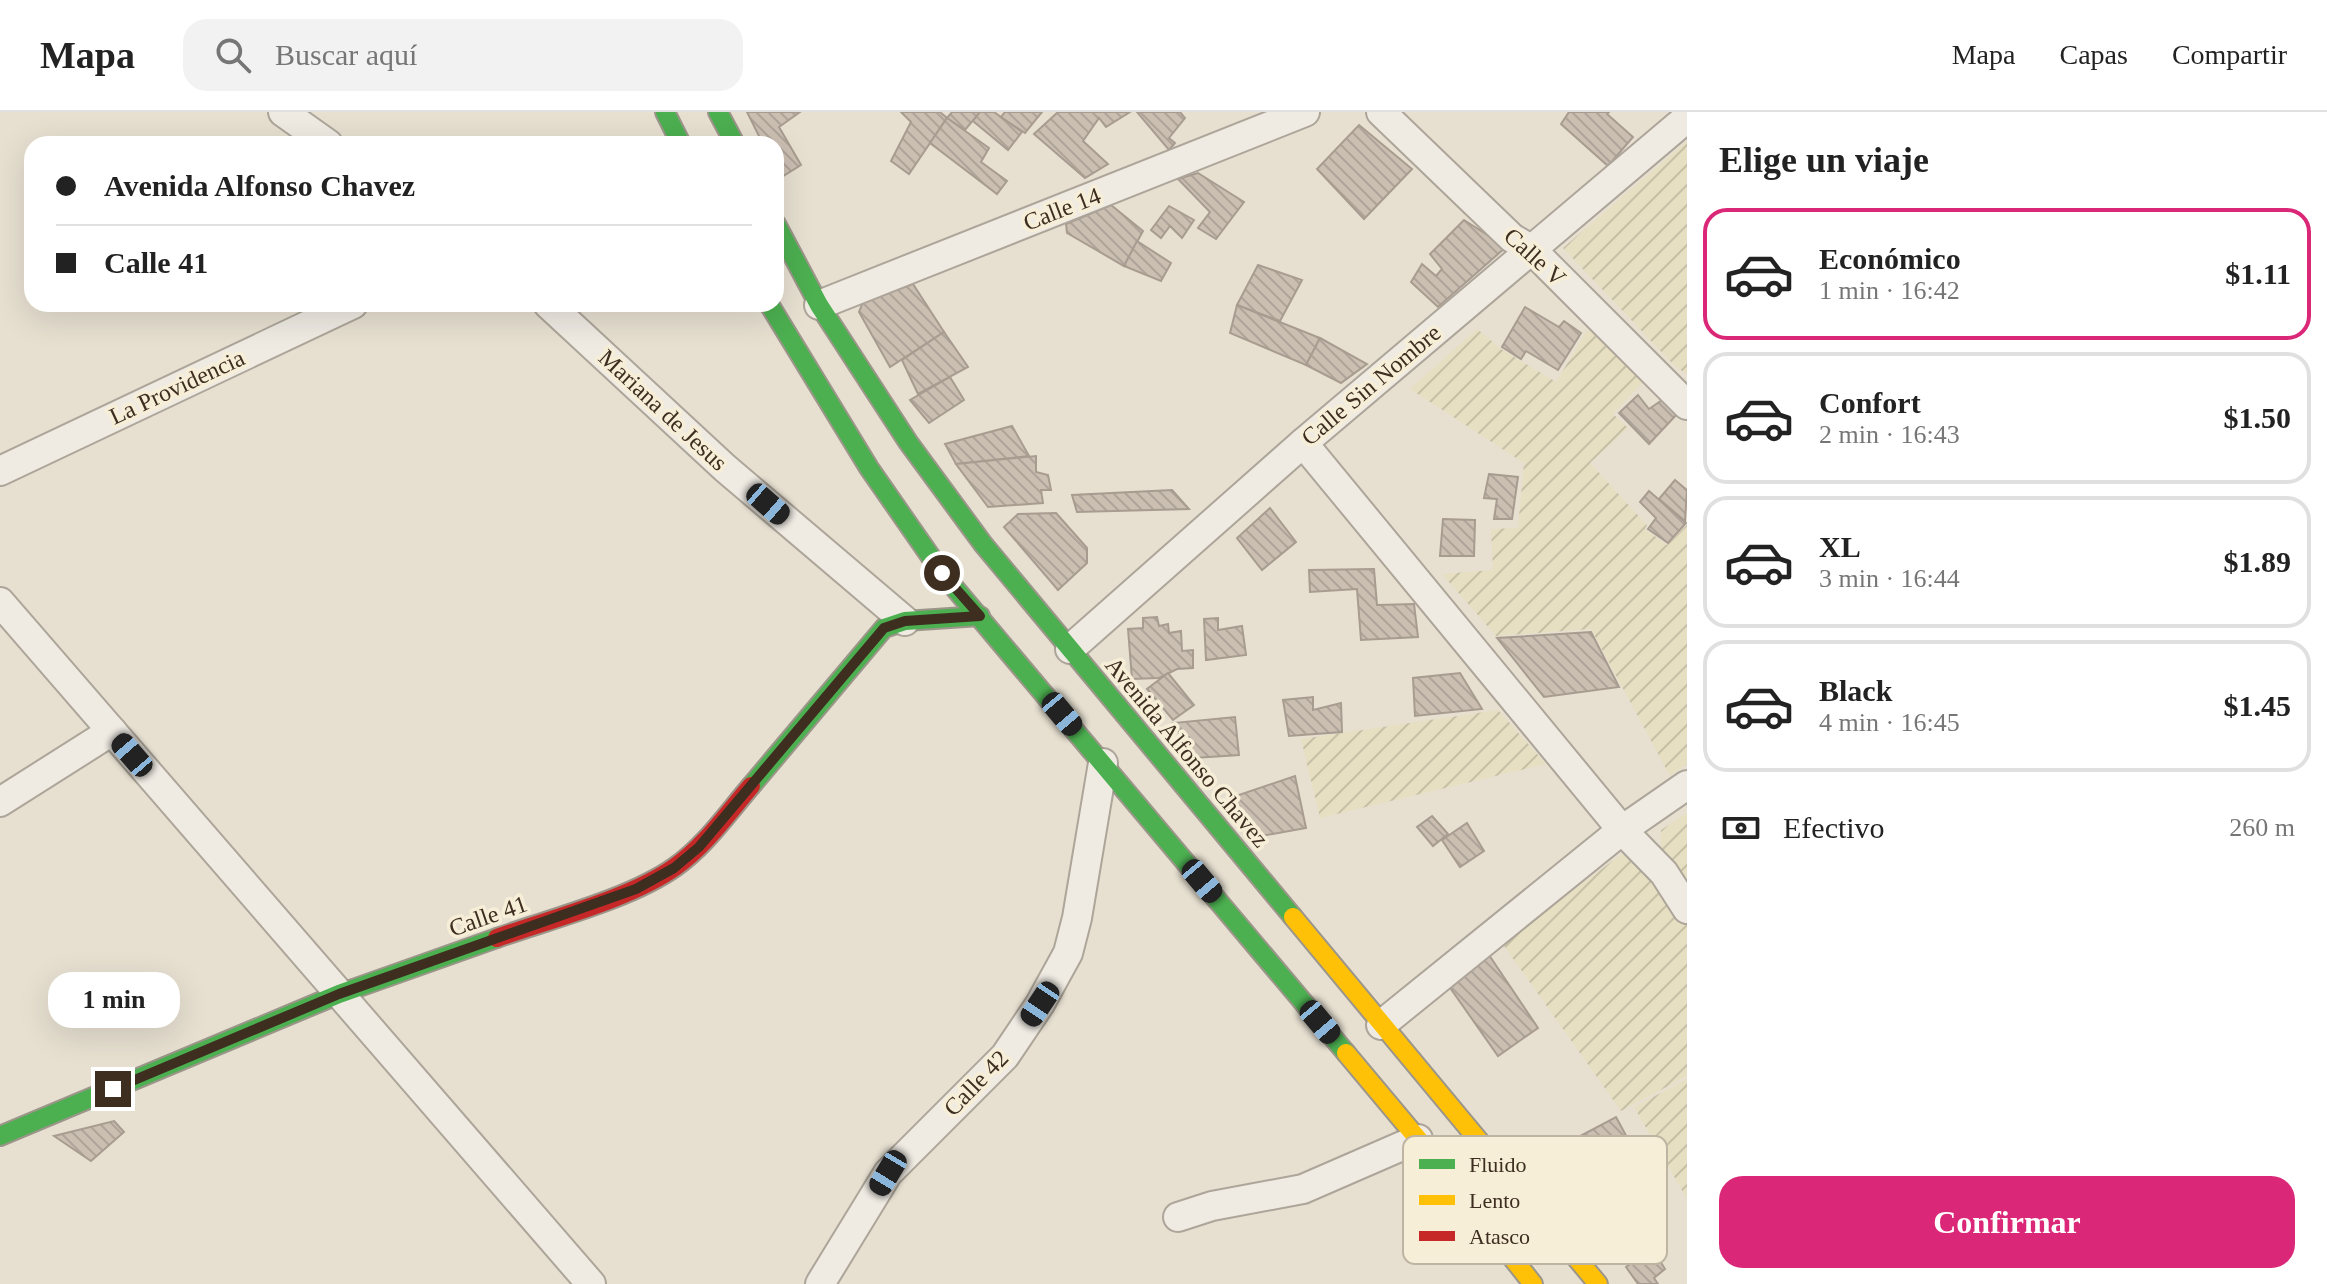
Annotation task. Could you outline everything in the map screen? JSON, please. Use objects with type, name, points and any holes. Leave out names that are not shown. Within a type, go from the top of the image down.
[{"type":"main road","points":[[665,112],[677,136]]},
{"type":"main road","points":[[718,112],[731,136]]},
{"type":"main road","name":"Avenida Alfonso Chavez","points":[[784,239],[819,305],[908,442],[983,544],[1474,1136]]},
{"type":"main road","points":[[774,312],[874,476],[942,573],[1415,1136]]},
{"type":"main road","points":[[905,621],[980,616]]},
{"type":"main road","name":"Calle 41","points":[[0,1136],[339,994],[636,889],[674,868],[699,847],[884,628],[905,621]]},
{"type":"main road","points":[[1513,1264],[1526,1281]]},
{"type":"main road","name":"Avenida Alfonso Chavez","points":[[1581,1264],[1598,1284]]},
{"type":"street","points":[[283,112],[317,136]]},
{"type":"street","name":"Calle 14","points":[[819,305],[1305,112]]},
{"type":"street","name":"Calle V","points":[[1381,112],[1512,238],[1532,250],[1687,405]]},
{"type":"street","name":"Calle Sin Nombre","points":[[1070,649],[1303,443],[1679,123]]},
{"type":"street","name":"La Providencia","points":[[0,471],[336,312]]},
{"type":"street","name":"Mariana de Jesus","points":[[557,312],[725,468],[905,621]]},
{"type":"street","points":[[1303,443],[1622,830],[1664,873],[1687,909]]},
{"type":"street","points":[[0,602],[591,1284]]},
{"type":"street","points":[[0,802],[112,731]]},
{"type":"street","name":"Calle 42","points":[[820,1284],[888,1173],[1005,1056],[1068,953],[1077,918],[1103,763]]},
{"type":"street","points":[[1381,1025],[1622,830],[1687,785]]},
{"type":"street","points":[[1178,1217],[1212,1206],[1303,1189],[1403,1146]]},
{"type":"street","points":[[1526,1281],[1543,1264]]},
{"type":"shaded area","points":[[1687,141],[1685,334],[1687,375],[1563,248]]},
{"type":"shaded area","points":[[1477,329],[1501,349],[1556,382],[1588,329],[1643,382],[1613,414],[1628,428],[1590,463],[1647,525],[1645,529],[1667,545],[1687,525],[1687,764],[1670,776],[1591,629],[1496,636],[1442,574],[1493,570],[1491,529],[1518,528],[1524,463],[1410,389]]},
{"type":"shaded area","points":[[1498,710],[1546,764],[1320,818],[1301,739]]},
{"type":"shaded area","points":[[1687,813],[1687,906],[1663,870],[1661,830]]},
{"type":"shaded area","points":[[1630,848],[1687,920],[1687,1076],[1621,1111],[1502,943]]},
{"type":"shaded area","points":[[1687,1079],[1687,1199],[1667,1164],[1667,1136],[1651,1136],[1634,1107]]},
{"type":"building","points":[[747,112],[800,112],[779,127],[801,165],[784,176],[784,136],[759,136]]},
{"type":"building","points":[[901,112],[940,112],[947,118],[909,174],[891,161],[911,122]]},
{"type":"building","points":[[952,112],[980,112],[965,130],[947,118]]},
{"type":"building","points":[[980,112],[994,112],[1022,132],[1008,150],[973,121]]},
{"type":"building","points":[[1005,112],[1042,112],[1025,133],[1001,117]]},
{"type":"building","points":[[1058,112],[1130,112],[1106,127],[1099,118],[1083,141],[1108,164],[1085,178],[1034,134]]},
{"type":"building","points":[[1137,112],[1180,112],[1185,118],[1169,138],[1175,143],[1169,150]]},
{"type":"building","points":[[1569,112],[1609,112],[1607,114],[1633,137],[1608,166],[1561,124]]},
{"type":"building","points":[[947,118],[989,148],[981,162],[1007,181],[997,194],[930,143]]},
{"type":"building","points":[[1359,125],[1412,169],[1364,219],[1317,169]]},
{"type":"building","points":[[1198,173],[1244,202],[1216,239],[1198,228],[1210,212],[1178,179]]},
{"type":"building","points":[[1111,205],[1143,231],[1124,266],[1067,233],[1066,224]]},
{"type":"building","points":[[1169,206],[1194,220],[1182,238],[1170,226],[1161,238],[1151,230]]},
{"type":"building","points":[[1464,220],[1506,247],[1438,307],[1411,282],[1422,264],[1436,276],[1442,269],[1430,254]]},
{"type":"building","points":[[1137,241],[1171,263],[1161,281],[1124,266]]},
{"type":"building","points":[[1258,265],[1302,280],[1280,321],[1237,305]]},
{"type":"building","points":[[913,284],[944,332],[890,367],[859,312],[863,302]]},
{"type":"building","points":[[1237,305],[1320,338],[1306,365],[1230,333]]},
{"type":"building","points":[[1525,307],[1559,327],[1564,321],[1581,333],[1558,370],[1526,351],[1521,359],[1502,347]]},
{"type":"building","points":[[944,332],[968,367],[918,394],[902,360]]},
{"type":"building","points":[[1320,338],[1367,364],[1341,383],[1306,365]]},
{"type":"building","points":[[950,377],[964,400],[929,423],[910,400]]},
{"type":"building","points":[[1638,395],[1649,409],[1665,398],[1679,412],[1649,444],[1619,413]]},
{"type":"building","points":[[1012,426],[1029,456],[956,464],[945,444]]},
{"type":"building","points":[[1036,456],[1036,472],[1048,475],[1051,490],[1041,490],[1043,503],[988,507],[956,464]]},
{"type":"building","points":[[1489,474],[1518,477],[1512,519],[1494,519],[1497,499],[1484,498]]},
{"type":"building","points":[[1675,480],[1687,490],[1685,521],[1659,499]]},
{"type":"building","points":[[1172,490],[1189,509],[1077,512],[1072,495]]},
{"type":"building","points":[[1649,491],[1686,523],[1668,543],[1648,529],[1656,518],[1640,502]]},
{"type":"building","points":[[1270,508],[1296,542],[1262,570],[1237,538]]},
{"type":"building","points":[[1056,513],[1087,548],[1087,563],[1058,590],[1004,527],[1018,514]]},
{"type":"building","points":[[1443,519],[1475,520],[1474,556],[1440,556]]},
{"type":"building","points":[[1374,569],[1377,605],[1414,604],[1418,637],[1361,640],[1357,589],[1310,592],[1309,570]]},
{"type":"building","points":[[1157,617],[1159,626],[1168,624],[1169,633],[1181,631],[1182,651],[1193,650],[1193,668],[1177,669],[1159,678],[1132,679],[1128,629],[1143,628],[1143,618]]},
{"type":"building","points":[[1218,618],[1218,630],[1242,626],[1246,655],[1206,660],[1204,619]]},
{"type":"building","points":[[1591,632],[1619,687],[1544,697],[1497,638]]},
{"type":"building","points":[[1168,673],[1194,705],[1173,720],[1147,689]]},
{"type":"building","points":[[1460,673],[1482,709],[1415,716],[1413,678]]},
{"type":"building","points":[[1313,697],[1313,710],[1341,703],[1342,732],[1289,736],[1283,700]]},
{"type":"building","points":[[1235,717],[1239,755],[1194,758],[1173,723]]},
{"type":"building","points":[[1295,776],[1306,828],[1261,836],[1233,797]]},
{"type":"building","points":[[1432,816],[1448,834],[1433,846],[1417,827]]},
{"type":"building","points":[[1467,823],[1484,851],[1460,867],[1442,840]]},
{"type":"building","points":[[1487,952],[1538,1028],[1498,1056],[1446,982]]},
{"type":"building","points":[[1616,1117],[1626,1136],[1580,1136]]},
{"type":"building","points":[[114,1121],[124,1132],[91,1161],[54,1136]]},
{"type":"building","points":[[1630,1264],[1662,1264],[1665,1269],[1654,1278],[1658,1284],[1638,1284],[1626,1267]]},
{"type":"traffic: fast","points":[[665,112],[677,136]]},
{"type":"traffic: fast","points":[[718,112],[731,136]]},
{"type":"traffic: fast","points":[[784,239],[819,305],[908,442],[983,544],[1293,917]]},
{"type":"traffic: fast","points":[[774,312],[869,468],[942,573],[1346,1053]]},
{"type":"traffic: fast","points":[[751,786],[884,628],[905,621],[980,616]]},
{"type":"traffic: fast","points":[[0,1136],[339,994],[497,938]]},
{"type":"traffic: slow","points":[[1293,917],[1475,1136]]},
{"type":"traffic: slow","points":[[1346,1053],[1415,1136]]},
{"type":"traffic: slow","points":[[1517,1264],[1533,1284]]},
{"type":"traffic: slow","points":[[1581,1264],[1598,1284]]},
{"type":"traffic: jam","points":[[497,938],[613,899],[657,878],[696,849],[751,786]]},
{"type":"route","points":[[113,1089],[339,994],[636,889],[674,868],[699,847],[884,628],[905,621],[980,616],[942,573]]}]
